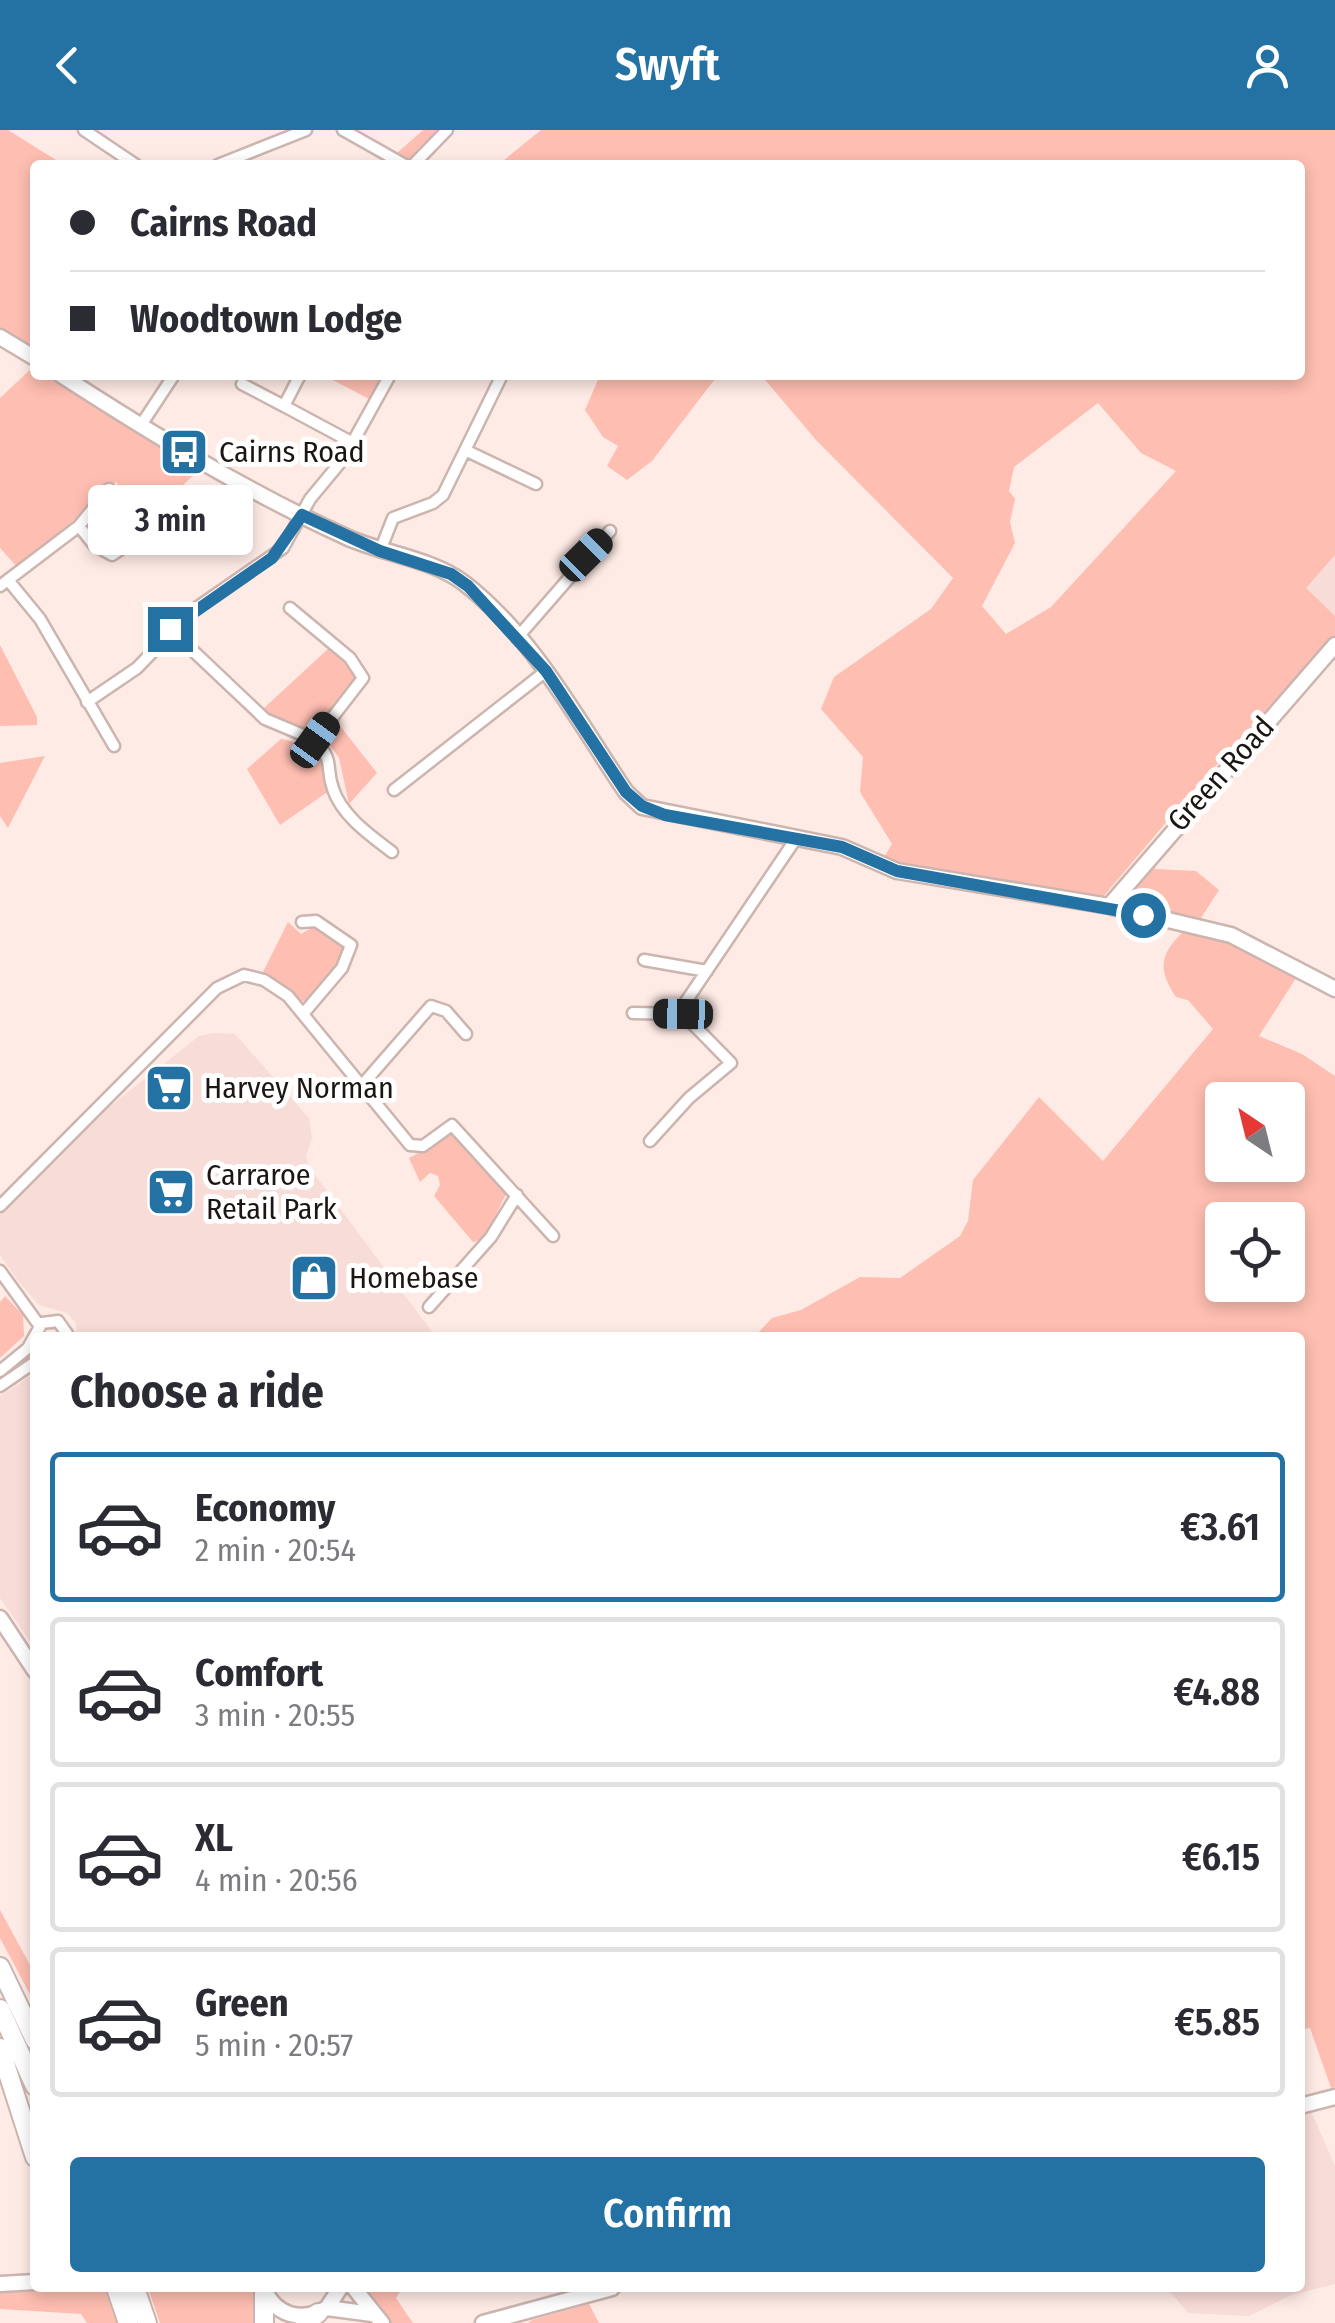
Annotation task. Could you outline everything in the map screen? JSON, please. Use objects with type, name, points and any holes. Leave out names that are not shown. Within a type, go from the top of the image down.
[{"type":"highway","points":[[0,1948],[30,2005]]},
{"type":"highway","points":[[0,1966],[30,2029]]},
{"type":"highway","points":[[0,2009],[30,2075]]},
{"type":"highway","points":[[0,2048],[30,2141]]},
{"type":"highway","points":[[117,2292],[128,2323]]},
{"type":"highway","points":[[136,2292],[148,2323]]},
{"type":"highway","points":[[264,2292],[264,2323]]},
{"type":"street","points":[[84,130],[129,160]]},
{"type":"street","points":[[246,160],[306,130]]},
{"type":"street","points":[[344,130],[396,160]]},
{"type":"street","points":[[418,160],[446,130]]},
{"type":"street","points":[[0,337],[30,355]]},
{"type":"street","points":[[69,380],[302,515],[380,551],[451,574],[546,671],[626,792],[642,806],[665,815],[842,847],[897,871],[1109,906],[1231,934],[1335,988]]},
{"type":"street","points":[[142,425],[171,380]]},
{"type":"street","points":[[284,406],[297,380]]},
{"type":"street","points":[[87,702],[137,668],[170,629],[272,558],[353,443],[387,380]]},
{"type":"street","points":[[380,551],[392,518],[438,500],[467,451],[500,380]]},
{"type":"street","points":[[242,384],[353,443]]},
{"type":"street","points":[[467,451],[536,484]]},
{"type":"street","points":[[110,489],[78,526],[4,583],[40,619],[114,746]]},
{"type":"street","points":[[78,526],[94,545],[112,555],[174,514],[178,500]]},
{"type":"street","points":[[517,638],[610,531]]},
{"type":"street","points":[[290,608],[350,658],[363,678],[315,740]]},
{"type":"street","points":[[170,629],[264,719],[315,740],[328,754],[332,788],[341,804],[392,852]]},
{"type":"street","name":"Green Road","points":[[1109,906],[1335,646]]},
{"type":"street","points":[[394,790],[546,671]]},
{"type":"street","points":[[683,1014],[685,1002],[798,837]]},
{"type":"street","points":[[302,922],[316,921],[351,945],[342,968],[303,1014]]},
{"type":"street","points":[[644,960],[707,971]]},
{"type":"street","points":[[0,1206],[217,988],[232,978],[253,976],[288,996],[410,1145],[423,1146],[452,1124],[553,1236]]},
{"type":"street","points":[[362,1084],[431,1006],[446,1010],[466,1034]]},
{"type":"street","points":[[633,1013],[683,1014],[731,1063],[689,1098],[650,1141]]},
{"type":"street","points":[[429,1307],[491,1236],[516,1195]]},
{"type":"street","points":[[0,1271],[39,1324]]},
{"type":"street","points":[[39,1324],[58,1322],[66,1332]]},
{"type":"street","points":[[37,1332],[39,1324]]},
{"type":"street","points":[[0,1371],[30,1347]]},
{"type":"street","points":[[0,1386],[30,1365]]},
{"type":"street","points":[[0,1618],[30,1663]]},
{"type":"street","points":[[1305,2105],[1335,2096]]},
{"type":"street","points":[[0,2284],[30,2282]]},
{"type":"street","points":[[266,2292],[286,2314],[377,2318]]},
{"type":"street","points":[[317,2315],[337,2292]]},
{"type":"street","points":[[357,2292],[377,2318]]},
{"type":"street","points":[[483,2323],[521,2316],[599,2292]]},
{"type":"shaded area","points":[[0,130],[8,130],[56,160],[30,160],[30,344],[0,328]]},
{"type":"shaded area","points":[[423,130],[440,130],[410,159],[397,153]]},
{"type":"shaded area","points":[[541,130],[1335,130],[1335,555],[1306,588],[1335,616],[1335,636],[1190,794],[1103,897],[898,867],[883,859],[892,844],[860,792],[863,757],[821,709],[834,677],[931,609],[953,578],[816,440],[765,380],[1305,380],[1305,160],[504,160]],"holes":[[[1098,403],[1141,453],[1176,471],[1051,607],[1006,634],[982,606],[1015,543],[1010,522],[1015,499],[1009,491],[1014,467]]]},
{"type":"shaded area","points":[[30,370],[30,380],[54,380],[200,469],[181,487],[167,485],[164,516],[113,551],[104,549],[90,532],[118,482],[102,489],[89,508],[17,567],[0,548],[0,398]]},
{"type":"shaded area","points":[[333,380],[381,380],[371,400]]},
{"type":"shaded area","points":[[598,380],[714,380],[652,461],[627,480],[607,466],[618,446],[603,437],[585,410]]},
{"type":"shaded area","points":[[1335,555],[1335,616],[1305,588]]},
{"type":"shaded area","points":[[0,645],[37,717],[37,725],[0,726]]},
{"type":"shaded area","points":[[329,648],[358,676],[313,733],[283,728],[263,709]]},
{"type":"shaded area","points":[[337,722],[377,773],[349,804],[339,758],[326,740]]},
{"type":"shaded area","points":[[281,739],[302,745],[317,756],[326,771],[329,791],[280,825],[247,769]]},
{"type":"shaded area","points":[[45,756],[8,828],[0,816],[0,763]]},
{"type":"shaded area","points":[[1153,859],[1155,869],[1196,871],[1219,890],[1201,918],[1109,906]]},
{"type":"shaded area","points":[[288,922],[301,934],[313,927],[347,949],[312,999],[300,1002],[262,974]]},
{"type":"shaded area","points":[[1183,932],[1229,940],[1298,975],[1259,1036],[1302,1054],[1335,1076],[1335,2087],[1331,2088],[1310,2028],[1305,2029],[1305,1332],[759,1332],[772,1318],[801,1310],[860,1277],[900,1278],[960,1236],[968,1221],[973,1180],[1039,1097],[1103,1161],[1213,1029],[1188,1000],[1176,997],[1166,979],[1165,956]]},
{"type":"shaded area","name":"Carraroe Retail Park","points":[[235,1034],[309,1118],[309,1167],[432,1332],[77,1332],[76,1323],[67,1313],[39,1305],[18,1281],[0,1255],[0,1207],[57,1148],[199,1036]]},
{"type":"shaded area","points":[[454,1133],[507,1192],[484,1239],[473,1242],[434,1196],[440,1185],[438,1176],[430,1173],[420,1182],[409,1158]]},
{"type":"shaded area","points":[[5,1296],[23,1315],[24,1336],[0,1358],[0,1302]]},
{"type":"shaded area","points":[[30,1376],[30,1641],[0,1598],[0,1396]]},
{"type":"shaded area","points":[[0,1910],[30,1965],[30,1995],[0,1938]]},
{"type":"shaded area","points":[[1311,2111],[1335,2166],[1335,2284],[1305,2292],[1305,2112]]},
{"type":"shaded area","points":[[0,2290],[105,2292],[117,2323],[87,2323],[81,2314],[0,2309]]},
{"type":"shaded area","points":[[149,2292],[254,2292],[261,2310],[259,2323],[160,2323]]},
{"type":"shaded area","points":[[363,2292],[400,2292],[396,2298],[413,2323],[388,2323]]},
{"type":"shaded area","points":[[1170,2292],[1303,2292],[1249,2316],[1188,2313]]},
{"type":"shaded area","points":[[589,2304],[599,2323],[528,2323],[532,2320]]},
{"type":"place","name":"Cairns Road","points":[[184,452]]},
{"type":"place","name":"Harvey Norman","points":[[169,1088]]},
{"type":"place","name":"Carraroe Retail Park","points":[[171,1192]]},
{"type":"place","name":"Homebase","points":[[314,1278]]},
{"type":"route","points":[[170,629],[272,558],[283,548],[302,515],[380,551],[451,574],[468,586],[546,671],[626,792],[642,806],[665,815],[842,847],[897,871],[1143,915]]}]
